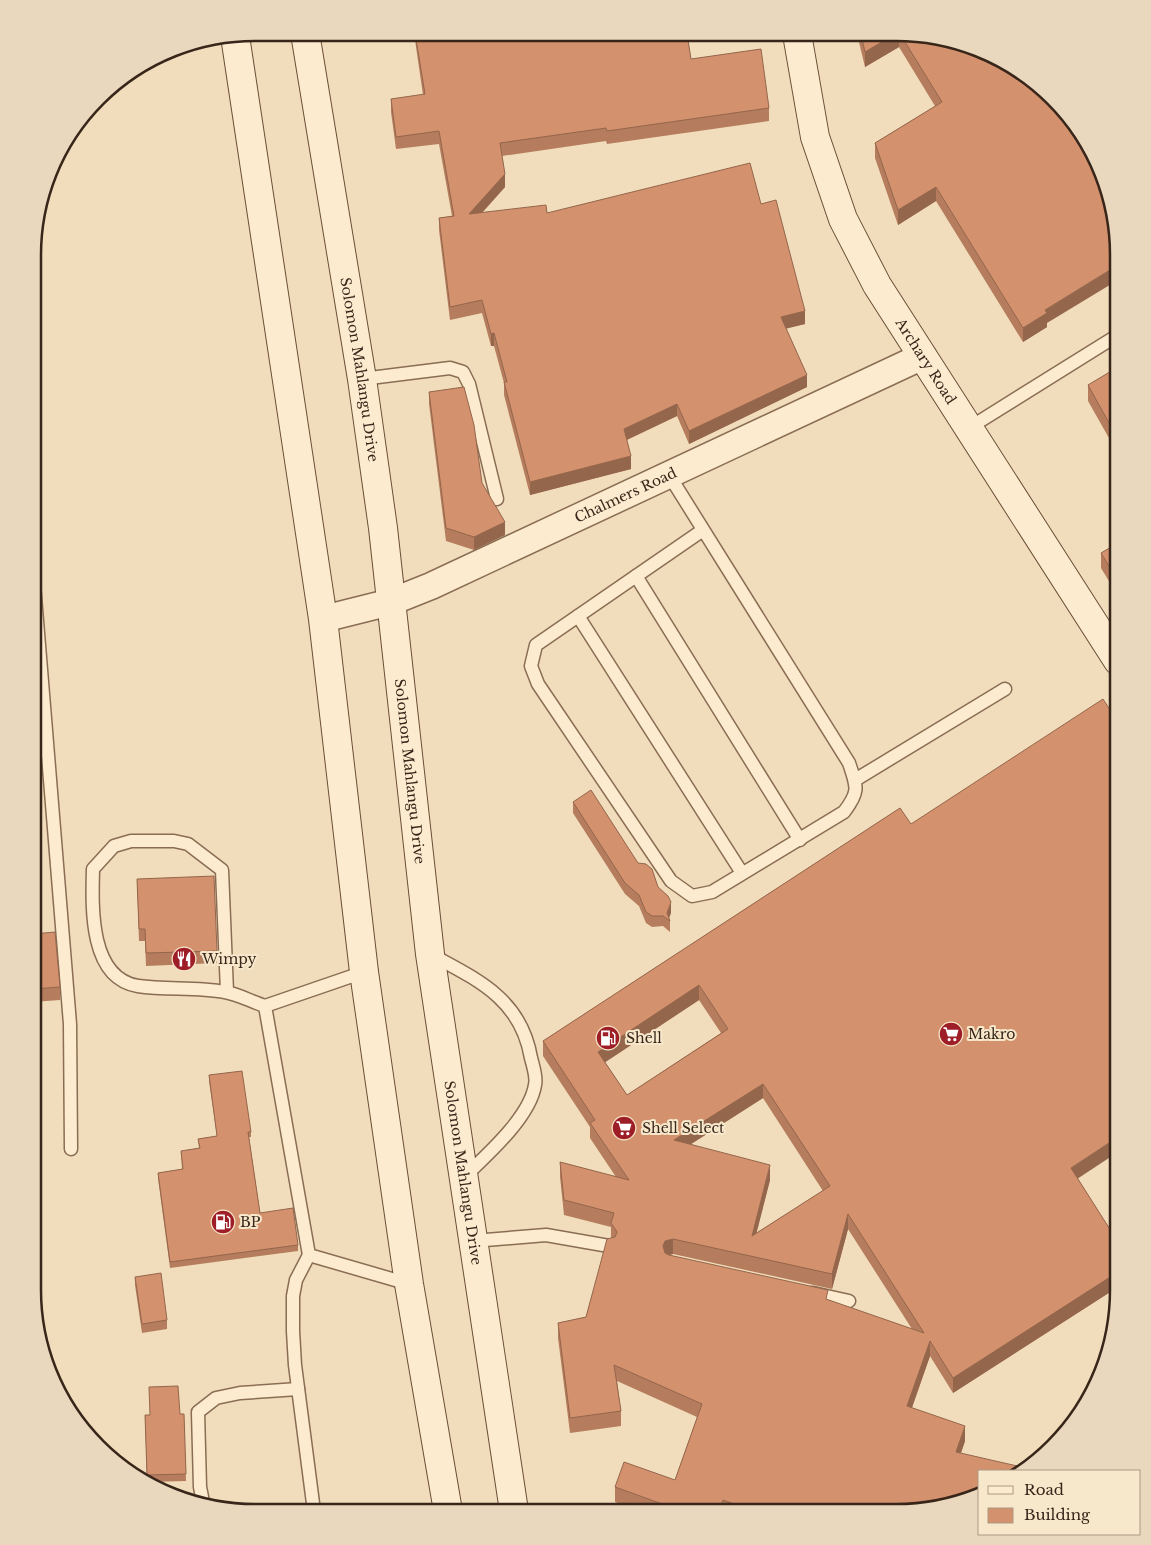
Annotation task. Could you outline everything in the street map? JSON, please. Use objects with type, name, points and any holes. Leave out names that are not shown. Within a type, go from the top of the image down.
[{"type":"main road","name":"Solomon Mahlangu Drive","points":[[306,41],[362,379],[391,602],[430,954],[474,1241],[518,1504]]},
{"type":"main road","name":"Archary Road","points":[[798,41],[815,136],[842,219],[877,285],[1110,648]]},
{"type":"main road","points":[[236,42],[323,619],[364,972],[409,1284],[447,1504]]},
{"type":"street","name":"Chalmers Road","points":[[323,619],[391,602],[431,586],[923,356]]},
{"type":"lane","points":[[969,428],[1110,340]]},
{"type":"lane","points":[[362,379],[450,368],[463,372],[469,384],[497,499]]},
{"type":"lane","points":[[669,475],[849,763],[855,780],[856,796],[844,812],[800,840],[742,872],[712,892],[692,896],[672,881],[538,684],[531,666],[536,645],[703,530]]},
{"type":"lane","points":[[636,576],[800,840]]},
{"type":"lane","points":[[578,616],[742,872]]},
{"type":"lane","points":[[41,670],[70,1024],[71,1149]]},
{"type":"lane","points":[[855,780],[1005,689]]},
{"type":"lane","points":[[228,992],[222,870],[188,844],[174,840],[131,841],[114,846],[93,869],[92,892],[101,957],[110,971],[121,981],[138,986],[228,992],[265,1006],[364,972]]},
{"type":"lane","points":[[430,954],[480,981],[510,1006],[528,1043],[536,1084],[525,1109],[505,1136],[464,1178]]},
{"type":"lane","points":[[265,1006],[309,1254],[296,1280],[293,1296],[298,1389],[313,1504]]},
{"type":"lane","points":[[474,1241],[546,1235],[610,1246]]},
{"type":"lane","points":[[309,1254],[409,1284]]},
{"type":"lane","points":[[802,1291],[849,1301]]},
{"type":"lane","points":[[202,1497],[198,1412],[216,1398],[298,1389]]},
{"type":"building","points":[[416,41],[688,41],[691,59],[761,49],[769,108],[607,131],[606,128],[500,143],[505,174],[469,214],[546,205],[547,213],[750,163],[761,204],[776,200],[805,311],[781,317],[807,375],[689,431],[677,404],[624,429],[631,456],[530,482],[504,382],[507,382],[494,333],[491,334],[482,300],[450,307],[439,218],[454,216],[439,131],[396,137],[391,99],[425,94]]},
{"type":"building","points":[[863,41],[883,41],[865,52]]},
{"type":"building","points":[[905,42],[938,45],[965,53],[991,63],[1026,85],[1057,114],[1074,136],[1088,160],[1098,186],[1106,213],[1110,270],[1045,310],[1047,313],[1023,328],[936,187],[898,210],[875,143],[942,102]]},
{"type":"building","points":[[1110,372],[1110,425],[1088,385]]},
{"type":"building","points":[[464,387],[474,425],[482,483],[505,522],[474,537],[446,528],[429,392]]},
{"type":"building","points":[[1110,548],[1110,568],[1101,553]]},
{"type":"building","points":[[1103,699],[1110,710],[1110,1142],[1071,1168],[1110,1229],[1110,1277],[953,1378],[930,1341],[907,1406],[965,1426],[956,1452],[1018,1466],[1012,1470],[978,1470],[978,1487],[938,1500],[896,1504],[734,1504],[723,1500],[722,1504],[662,1504],[615,1487],[624,1462],[675,1480],[702,1404],[614,1365],[621,1411],[570,1418],[558,1323],[586,1317],[607,1239],[615,1237],[617,1232],[611,1223],[614,1213],[564,1200],[560,1162],[629,1180],[590,1123],[595,1120],[543,1041],[900,808],[911,824]],"holes":[[[699,985],[728,1029],[627,1095],[598,1052]],[[763,1084],[830,1186],[752,1236],[770,1165],[674,1140]],[[848,1214],[924,1333],[826,1299],[828,1290],[669,1255],[665,1253],[663,1246],[665,1241],[673,1239],[832,1274]]]},
{"type":"building","points":[[591,790],[638,863],[646,864],[652,869],[658,887],[668,896],[671,902],[667,913],[670,921],[663,916],[652,916],[646,912],[639,895],[625,883],[573,802]]},
{"type":"building","points":[[214,876],[217,951],[146,953],[145,929],[139,929],[137,879]]},
{"type":"building","points":[[55,932],[60,987],[41,988],[41,933]]},
{"type":"building","points":[[242,1071],[251,1132],[248,1132],[260,1213],[293,1208],[298,1245],[170,1262],[158,1173],[183,1169],[181,1151],[200,1148],[198,1139],[217,1136],[209,1075]]},
{"type":"building","points":[[161,1273],[167,1320],[142,1324],[135,1277]]},
{"type":"building","points":[[178,1386],[180,1414],[184,1414],[186,1474],[147,1474],[145,1415],[150,1415],[149,1387]]},
{"type":"place","name":"Wimpy","points":[[184,959]]},
{"type":"place","name":"Makro","points":[[951,1034]]},
{"type":"place","name":"Shell","points":[[608,1038]]},
{"type":"place","name":"Shell Select","points":[[624,1128]]},
{"type":"place","name":"BP","points":[[223,1222]]}]
